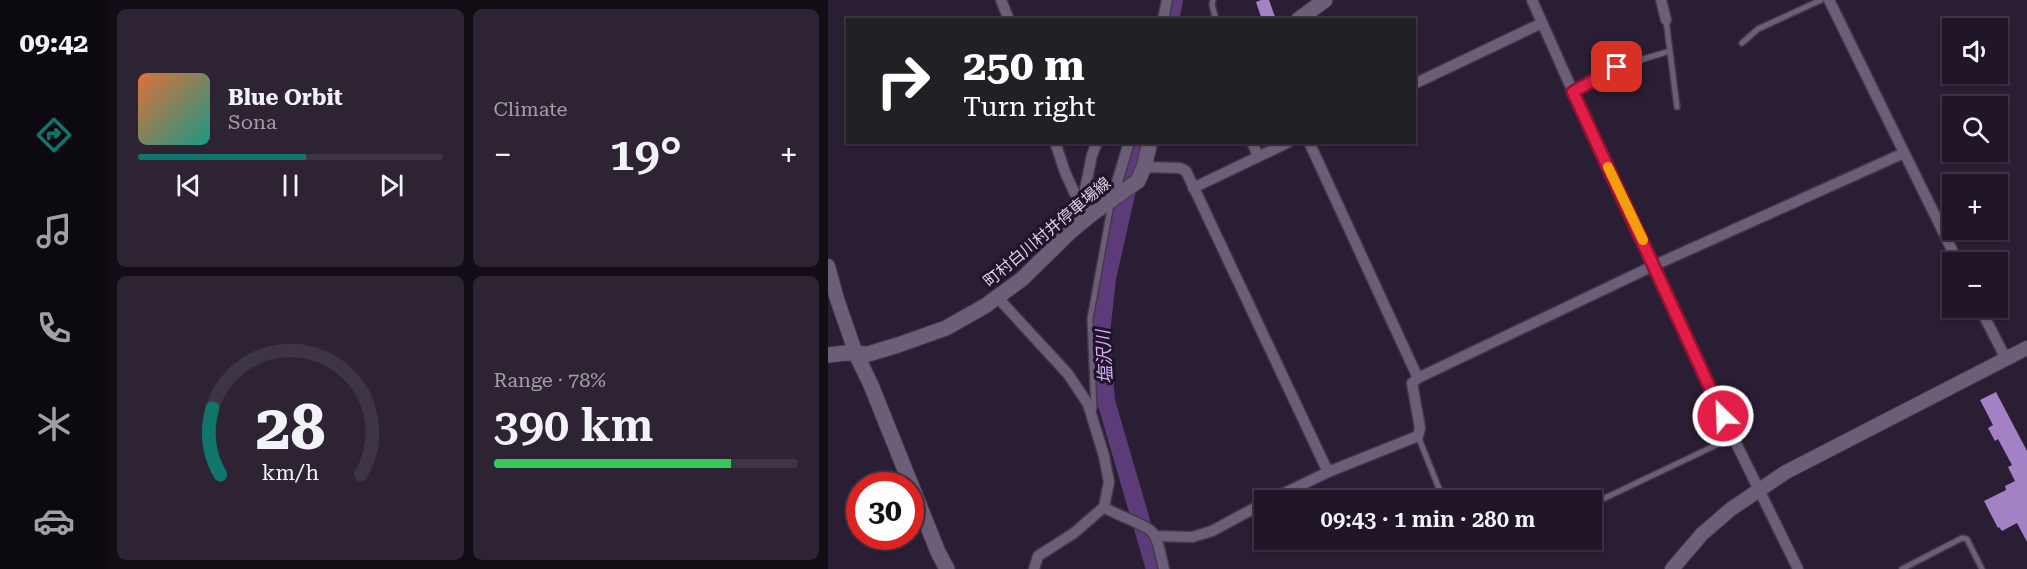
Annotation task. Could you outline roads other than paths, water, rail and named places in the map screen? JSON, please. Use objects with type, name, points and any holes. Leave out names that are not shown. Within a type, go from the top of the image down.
[{"type":"main road","points":[[1301,18],[1325,0]]},
{"type":"main road","name":"町村白川村井停車場線","points":[[828,355],[868,354],[946,328],[998,298],[1022,279],[1084,221],[1134,185],[1144,167],[1150,144]]},
{"type":"main road","points":[[856,354],[947,569]]},
{"type":"street","points":[[1001,0],[1008,18]]},
{"type":"street","points":[[1163,18],[1167,0]]},
{"type":"street","points":[[1532,0],[1733,437],[1798,569]]},
{"type":"street","points":[[1661,0],[1666,20]]},
{"type":"street","points":[[1829,0],[1953,252]]},
{"type":"street","points":[[1416,83],[1542,23]]},
{"type":"street","points":[[1056,144],[1084,221]]},
{"type":"street","points":[[1079,203],[1083,199],[1096,144]]},
{"type":"street","points":[[1113,198],[1128,144]]},
{"type":"street","points":[[1253,144],[1258,156]]},
{"type":"street","points":[[1193,188],[1285,144]]},
{"type":"street","points":[[1310,144],[1418,378]]},
{"type":"street","points":[[1291,490],[1328,472],[1418,436],[1420,428],[1412,383],[1418,378],[1655,265],[1904,153]]},
{"type":"street","points":[[1144,167],[1180,168],[1186,171],[1328,472]]},
{"type":"street","points":[[828,266],[856,354]]},
{"type":"street","points":[[998,298],[1068,374],[1088,404],[1104,456],[1109,482],[1108,510]]},
{"type":"street","points":[[1985,318],[2006,359]]},
{"type":"street","points":[[1672,569],[1702,534],[1758,489],[1795,467],[2027,348]]},
{"type":"street","points":[[1108,510],[1154,533],[1192,537],[1212,531],[1254,508]]},
{"type":"street","points":[[1034,569],[1038,556],[1108,510]]},
{"type":"street","points":[[1154,533],[1164,569]]},
{"type":"lane","points":[[1213,0],[1216,18]]},
{"type":"lane","points":[[1742,43],[1758,29],[1821,0]]},
{"type":"lane","points":[[1666,20],[1677,106]]},
{"type":"lane","points":[[1573,92],[1617,67],[1670,51]]},
{"type":"lane","points":[[1091,412],[1094,408],[1090,319],[1113,198]]},
{"type":"lane","points":[[1418,436],[1440,490]]},
{"type":"lane","points":[[1602,499],[1733,437]]},
{"type":"lane","points":[[1902,569],[1962,538],[1967,539],[1982,569]]},
{"type":"waterway","name":"塩沢川","points":[[1170,18],[1174,0]]},
{"type":"waterway","name":"塩沢川","points":[[1138,144],[1107,278],[1101,333],[1106,401],[1155,569]]}]
